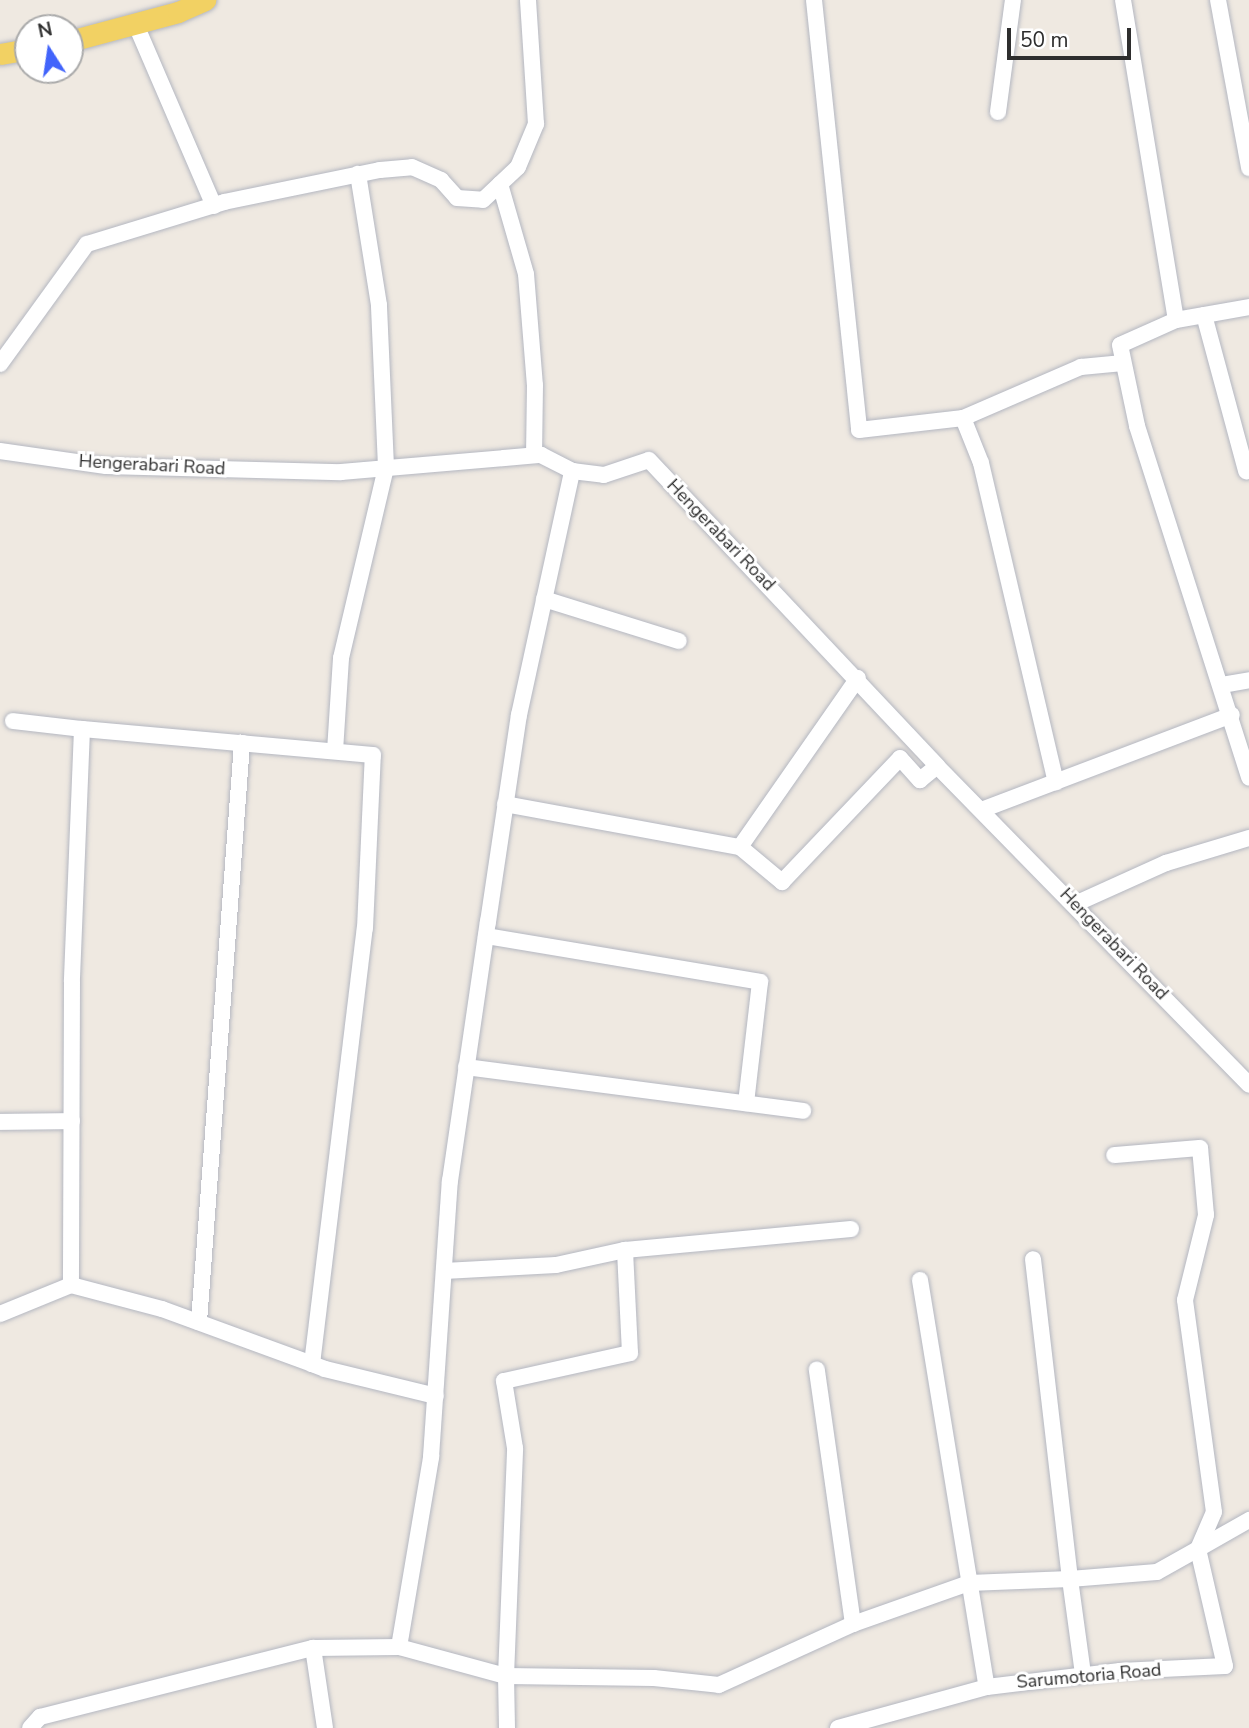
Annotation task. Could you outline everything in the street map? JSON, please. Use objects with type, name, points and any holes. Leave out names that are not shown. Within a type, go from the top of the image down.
[{"type":"main road","points":[[84,38],[136,25],[205,0]]},
{"type":"street","points":[[0,364],[87,244],[214,206],[358,174],[412,167],[441,180],[457,198],[483,200],[518,167],[536,124],[528,0]]},
{"type":"street","points":[[814,0],[859,430],[962,418],[1080,367],[1124,363]]},
{"type":"street","points":[[998,112],[1013,0]]},
{"type":"street","points":[[1124,0],[1176,320]]},
{"type":"street","points":[[1218,0],[1249,169]]},
{"type":"street","points":[[136,25],[214,206]]},
{"type":"street","points":[[335,751],[341,658],[386,467],[379,304],[358,174]]},
{"type":"street","points":[[500,184],[526,274],[535,385],[534,456]]},
{"type":"street","points":[[1249,307],[1176,320],[1119,345],[1137,426],[1232,715],[1249,778]]},
{"type":"street","points":[[1205,315],[1246,471]]},
{"type":"street","points":[[962,418],[981,463],[1055,782]]},
{"type":"street","name":"Hengerabari Road","points":[[0,450],[106,466],[341,472],[534,456],[572,471],[604,475],[649,460],[858,678],[937,766],[985,809],[1249,1085]]},
{"type":"street","points":[[399,1647],[431,1457],[450,1181],[486,936],[519,715],[572,471]]},
{"type":"street","points":[[544,599],[679,640]]},
{"type":"street","points":[[740,847],[858,678]]},
{"type":"street","points":[[1222,685],[1249,680]]},
{"type":"street","points":[[985,809],[1232,715]]},
{"type":"street","points":[[13,721],[373,755],[365,928],[312,1364]]},
{"type":"street","points":[[71,1284],[72,1121],[82,729]]},
{"type":"street","points":[[199,1322],[243,743]]},
{"type":"street","points":[[506,804],[740,847],[782,882],[900,758],[920,780],[937,766]]},
{"type":"street","points":[[1075,904],[1166,863],[1249,838]]},
{"type":"street","points":[[486,936],[760,982],[746,1103]]},
{"type":"street","points":[[467,1067],[803,1111]]},
{"type":"street","points":[[0,1122],[72,1121]]},
{"type":"street","points":[[1114,1155],[1200,1148],[1206,1215],[1185,1300],[1214,1512],[1198,1549]]},
{"type":"street","points":[[444,1271],[556,1265],[625,1250],[851,1230]]},
{"type":"street","points":[[507,1728],[506,1676],[515,1448],[504,1381],[629,1353],[625,1250]]},
{"type":"street","points":[[1032,1259],[1083,1674]]},
{"type":"street","points":[[920,1280],[987,1686]]},
{"type":"street","points":[[0,1314],[71,1284],[199,1322],[312,1364],[436,1396]]},
{"type":"street","points":[[817,1370],[853,1624]]},
{"type":"street","points":[[30,1728],[40,1717],[313,1648],[399,1647],[506,1676],[653,1678],[719,1685],[853,1624],[970,1583],[1157,1572],[1249,1520]]},
{"type":"street","name":"Sarumotoria Road","points":[[839,1728],[987,1686],[1083,1674],[1225,1666],[1198,1549]]},
{"type":"street","points":[[313,1648],[325,1728]]}]
